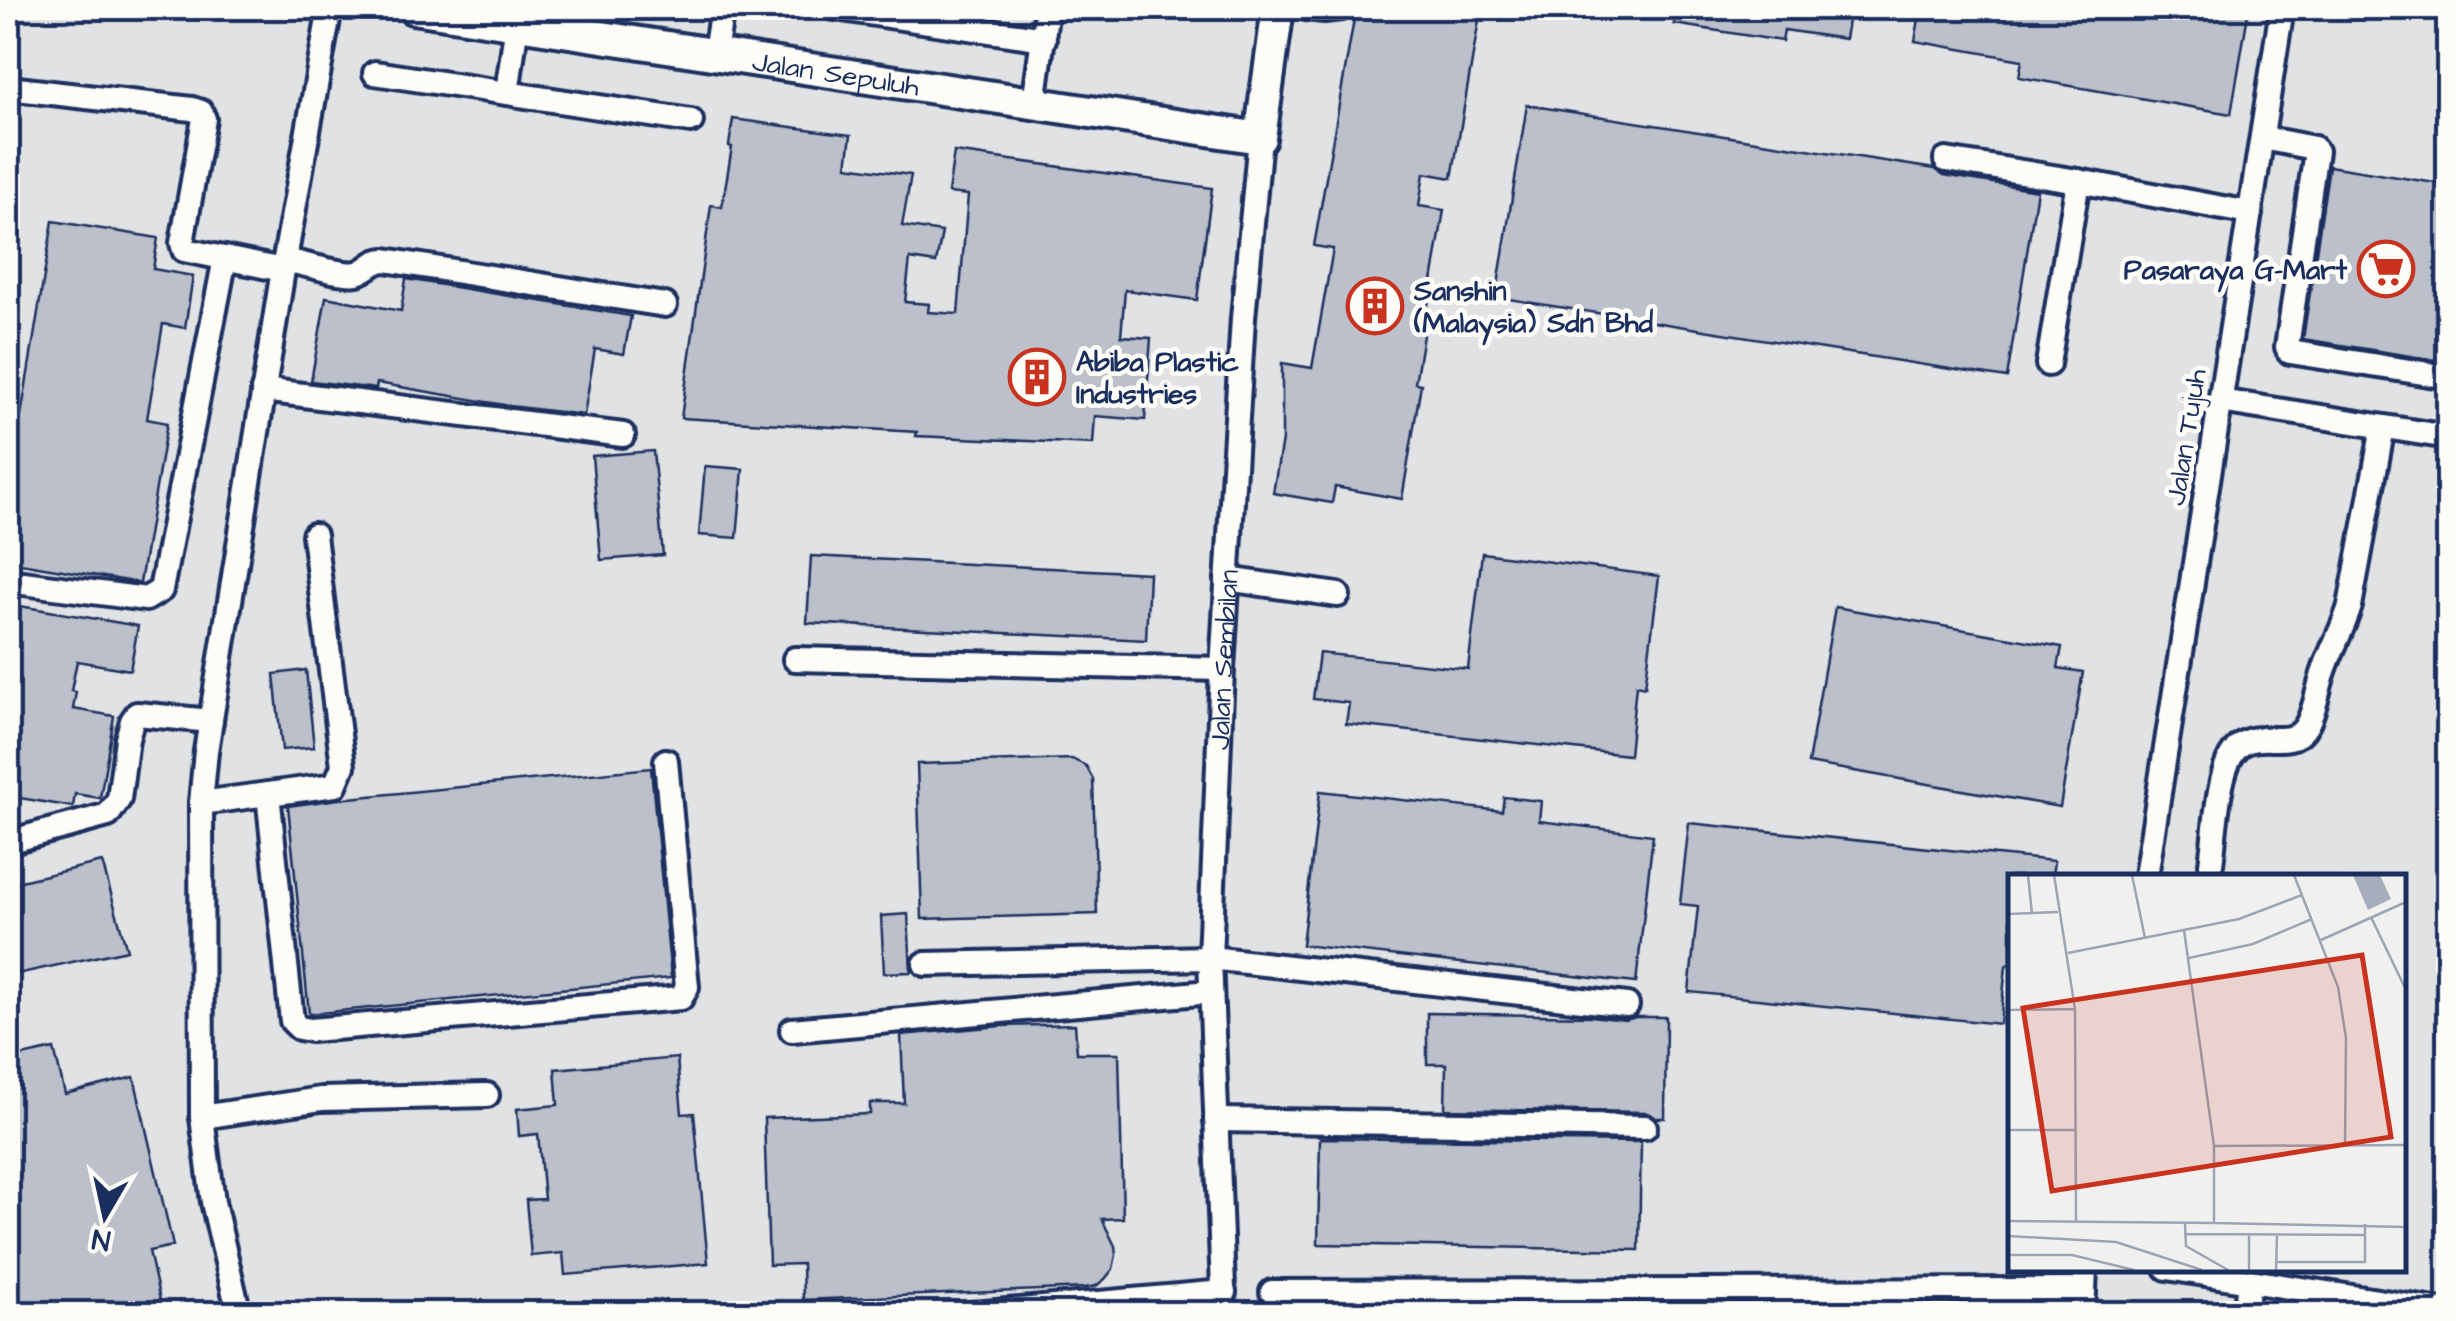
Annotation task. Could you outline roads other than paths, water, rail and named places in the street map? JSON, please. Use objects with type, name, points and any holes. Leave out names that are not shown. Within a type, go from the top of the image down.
[{"type":"main road","name":"Jalan Sepuluh","points":[[414,8],[469,12],[517,23],[1260,138]]},
{"type":"main road","name":"Jalan Sembilan","points":[[1260,138],[1278,8]]},
{"type":"street","points":[[239,1314],[213,1202],[202,1116],[200,803],[263,390],[330,8]]},
{"type":"street","points":[[715,53],[722,8]]},
{"type":"street","points":[[835,8],[1044,39]]},
{"type":"street","points":[[1034,103],[1047,8]]},
{"type":"street","points":[[1306,8],[1342,8]]},
{"type":"street","name":"Jalan Tujuh","points":[[2146,874],[2282,8]]},
{"type":"street","points":[[507,94],[517,23]]},
{"type":"street","points":[[375,74],[690,121]]},
{"type":"street","points":[[8,88],[201,112],[204,119],[182,243],[184,250],[192,253],[353,274],[376,260],[385,260],[665,304]]},
{"type":"street","name":"Jalan Sembilan","points":[[1224,1303],[1210,958],[1242,318],[1260,138]]},
{"type":"street","points":[[2262,138],[2314,148],[2316,152],[2287,347],[2290,352],[2448,377]]},
{"type":"street","points":[[1946,160],[2250,213]]},
{"type":"street","points":[[2048,364],[2078,181]]},
{"type":"street","points":[[8,581],[146,598],[161,590],[225,258]]},
{"type":"street","points":[[263,390],[623,434]]},
{"type":"street","points":[[2220,402],[2448,437]]},
{"type":"street","points":[[2211,864],[2223,778],[2231,756],[2247,741],[2287,739],[2306,728],[2324,668],[2350,606],[2384,427]]},
{"type":"street","points":[[200,803],[335,785],[343,766],[314,535]]},
{"type":"street","points":[[1227,579],[1338,595]]},
{"type":"street","points":[[795,659],[1222,669]]},
{"type":"street","points":[[8,842],[108,815],[120,799],[127,739],[137,714],[210,721]]},
{"type":"street","points":[[268,794],[292,1021],[299,1028],[311,1030],[681,998],[686,986],[666,761]]},
{"type":"street","points":[[925,964],[1210,958],[1626,1005]]},
{"type":"street","points":[[792,1030],[1210,992]]},
{"type":"street","points":[[202,1116],[320,1099],[488,1095]]},
{"type":"street","points":[[1216,1120],[1645,1127]]},
{"type":"street","points":[[2186,1271],[2448,1312]]},
{"type":"street","points":[[2248,1314],[2249,1281]]},
{"type":"street","points":[[1272,1292],[2084,1291]]},
{"type":"street","points":[[973,1314],[1224,1303]]},
{"type":"place","name":"Pasaraya G-Mart","points":[[2386,269]]},
{"type":"place","name":"Sanshin (Malaysia) Sdn Bhd","points":[[1375,306]]},
{"type":"place","name":"Abiba Plastic Industries","points":[[1037,377]]}]
